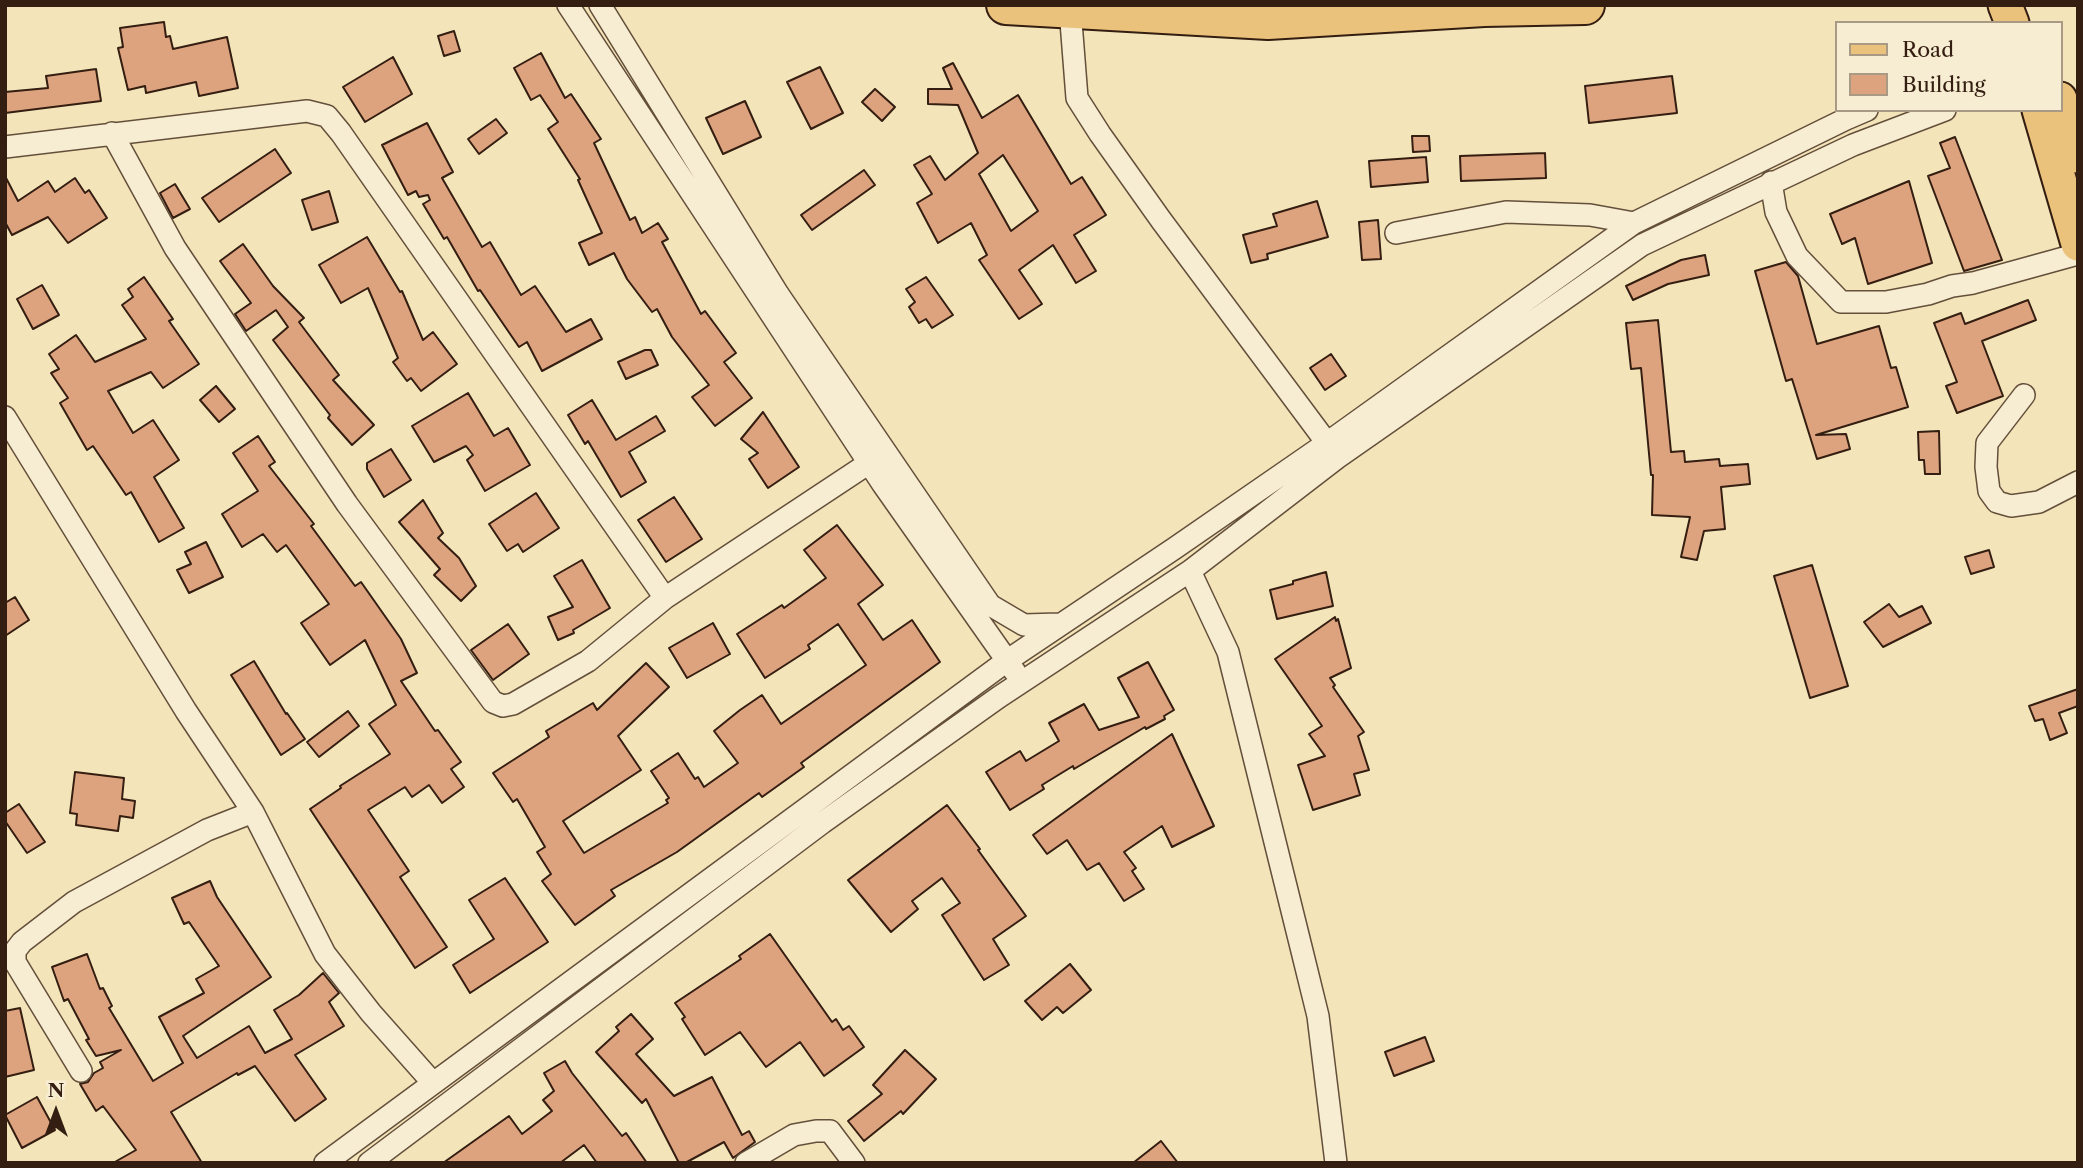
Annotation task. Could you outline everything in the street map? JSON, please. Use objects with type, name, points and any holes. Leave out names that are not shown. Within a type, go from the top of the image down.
[{"type":"highway","points":[[1006,5],[1268,20],[1487,6],[1585,5]]},
{"type":"main road","points":[[2062,105],[2078,156]]},
{"type":"main road","points":[[2040,112],[2078,244]]},
{"type":"street","points":[[568,5],[869,463],[1021,681]]},
{"type":"street","points":[[600,5],[778,293],[990,606],[1024,625],[1059,624]]},
{"type":"street","points":[[1070,9],[1077,98],[1161,220],[1327,443]]},
{"type":"street","points":[[5,147],[307,111],[327,116],[665,598]]},
{"type":"street","points":[[325,1163],[1008,660],[1327,443],[1634,223],[1862,112]]},
{"type":"street","points":[[369,1163],[822,823],[1021,681],[1190,571],[1337,458],[1642,245],[1853,145],[1940,112]]},
{"type":"street","points":[[112,133],[175,248],[347,504],[492,702],[503,706],[513,704],[588,661],[665,598],[869,463]]},
{"type":"street","points":[[1771,182],[1776,212],[1797,257],[1841,302],[1886,302],[1928,294],[2078,254]]},
{"type":"street","points":[[1396,233],[1506,212],[1590,215],[1634,223]]},
{"type":"street","points":[[2024,395],[1987,443],[1989,491],[1997,502],[2011,506],[2039,502],[2078,482]]},
{"type":"street","points":[[5,417],[186,711],[253,813],[325,954],[371,1013],[433,1083]]},
{"type":"street","points":[[1190,571],[1227,652],[1299,937],[1318,1016],[1336,1163]]},
{"type":"street","points":[[81,1071],[15,962],[15,951],[22,942],[74,902],[207,830],[253,813]]},
{"type":"street","points":[[746,1163],[794,1135],[816,1131],[830,1131],[855,1163]]},
{"type":"building","points":[[164,22],[166,37],[170,36],[173,49],[227,37],[238,88],[199,96],[196,82],[146,93],[145,86],[128,90],[118,48],[123,47],[120,28]]},
{"type":"building","points":[[454,31],[460,51],[444,56],[438,36]]},
{"type":"building","points":[[541,53],[565,98],[571,94],[601,139],[594,143],[630,220],[635,217],[642,233],[658,223],[668,239],[662,242],[701,314],[705,311],[736,353],[724,362],[752,398],[715,426],[692,397],[709,385],[672,337],[657,309],[652,312],[627,279],[614,253],[589,265],[579,243],[602,233],[578,180],[580,179],[548,129],[558,122],[540,95],[531,100],[514,68]]},
{"type":"building","points":[[393,57],[412,94],[365,122],[343,87]]},
{"type":"building","points":[[953,63],[982,118],[1018,95],[1071,184],[1082,177],[1106,215],[1074,235],[1096,271],[1076,283],[1053,245],[1019,270],[1042,304],[1019,319],[979,260],[987,255],[971,223],[938,243],[917,203],[932,194],[914,165],[930,156],[945,180],[978,153],[958,105],[928,104],[928,89],[952,89],[943,68]],"holes":[[[1003,155],[1038,211],[1011,231],[979,174]]]},
{"type":"building","points":[[820,67],[843,113],[811,129],[787,82]]},
{"type":"building","points":[[96,69],[101,101],[5,113],[5,92],[48,88],[46,76]]},
{"type":"building","points":[[1672,76],[1677,113],[1589,123],[1585,86]]},
{"type":"building","points":[[875,89],[895,107],[882,121],[862,102]]},
{"type":"building","points":[[745,101],[761,137],[723,154],[706,118]]},
{"type":"building","points":[[496,119],[507,133],[479,154],[468,139]]},
{"type":"building","points":[[427,123],[453,172],[442,178],[482,247],[490,242],[521,295],[535,286],[566,332],[591,319],[602,339],[542,371],[527,342],[519,347],[480,290],[478,291],[447,237],[444,239],[423,204],[430,200],[428,195],[419,197],[416,191],[408,195],[382,145]]},
{"type":"building","points":[[1412,136],[1429,136],[1430,151],[1413,152]]},
{"type":"building","points":[[1955,137],[2002,260],[1964,271],[1928,176],[1950,168],[1940,143]]},
{"type":"building","points":[[275,149],[291,173],[219,222],[202,198]]},
{"type":"building","points":[[1545,153],[1546,178],[1461,181],[1460,156]]},
{"type":"building","points":[[1426,157],[1428,182],[1371,187],[1369,161]]},
{"type":"building","points":[[864,170],[875,185],[812,230],[801,215]]},
{"type":"building","points":[[5,176],[18,201],[48,181],[55,192],[75,178],[85,193],[89,190],[107,218],[68,243],[48,217],[12,235],[5,222]]},
{"type":"building","points":[[1909,181],[1932,263],[1868,284],[1855,238],[1842,244],[1830,214]]},
{"type":"building","points":[[175,184],[190,209],[173,218],[160,193]]},
{"type":"building","points":[[329,191],[338,222],[312,230],[302,200]]},
{"type":"building","points":[[1317,201],[1328,237],[1267,254],[1268,259],[1251,263],[1243,235],[1277,226],[1273,214]]},
{"type":"building","points":[[1378,220],[1381,259],[1362,260],[1359,222]]},
{"type":"building","points":[[367,237],[400,292],[402,291],[423,340],[433,332],[457,364],[421,391],[411,378],[407,381],[393,362],[398,358],[368,288],[341,303],[319,265]]},
{"type":"building","points":[[243,244],[273,286],[304,318],[299,322],[339,375],[333,380],[374,425],[352,445],[328,418],[330,415],[273,340],[288,327],[276,310],[246,331],[235,314],[251,303],[220,261]]},
{"type":"building","points":[[1705,255],[1709,275],[1668,284],[1633,300],[1626,286],[1681,260]]},
{"type":"building","points":[[1786,262],[1798,276],[1817,344],[1879,326],[1891,368],[1896,367],[1908,407],[1816,435],[1846,434],[1850,449],[1817,459],[1792,379],[1786,381],[1755,271]]},
{"type":"building","points":[[144,277],[173,319],[169,321],[199,364],[163,388],[151,372],[108,391],[133,433],[153,420],[179,460],[154,477],[184,528],[159,542],[131,492],[126,495],[93,446],[87,450],[60,403],[68,398],[51,373],[59,369],[49,354],[76,335],[95,362],[146,339],[122,305],[133,297],[128,289]]},
{"type":"building","points":[[926,277],[953,315],[932,328],[926,319],[919,323],[909,307],[915,302],[906,289]]},
{"type":"building","points":[[42,285],[59,315],[33,329],[17,299]]},
{"type":"building","points":[[2028,300],[2036,320],[1982,341],[2003,396],[1957,413],[1946,386],[1957,382],[1934,323],[1961,313],[1965,324]]},
{"type":"building","points":[[1658,320],[1671,452],[1684,451],[1685,462],[1719,459],[1720,466],[1748,464],[1750,484],[1721,487],[1725,529],[1704,531],[1697,560],[1681,557],[1690,517],[1652,515],[1653,475],[1641,368],[1631,369],[1626,323]]},
{"type":"building","points":[[651,350],[658,365],[626,379],[618,362]]},
{"type":"building","points":[[1331,354],[1346,376],[1325,390],[1310,368]]},
{"type":"building","points":[[216,386],[235,409],[219,422],[200,400]]},
{"type":"building","points":[[468,393],[494,436],[508,428],[530,465],[485,491],[467,460],[473,455],[466,446],[434,462],[412,426]]},
{"type":"building","points":[[592,400],[616,440],[656,416],[665,431],[629,452],[646,482],[621,497],[588,441],[585,444],[568,415]]},
{"type":"building","points":[[763,412],[799,467],[768,488],[749,459],[758,453],[741,439]]},
{"type":"building","points":[[1939,431],[1940,474],[1925,474],[1924,460],[1919,460],[1918,432]]},
{"type":"building","points":[[258,436],[275,462],[269,466],[314,524],[311,526],[355,586],[361,582],[401,639],[417,673],[401,681],[435,731],[438,730],[461,762],[451,769],[464,787],[442,803],[429,785],[412,797],[405,787],[368,810],[409,871],[400,877],[447,947],[415,968],[310,809],[390,754],[369,724],[396,705],[365,640],[330,665],[301,623],[329,604],[286,545],[277,552],[263,534],[242,547],[222,514],[258,491],[233,453]]},
{"type":"building","points":[[391,449],[411,480],[384,497],[367,469],[367,463]]},
{"type":"building","points":[[536,493],[559,528],[523,552],[518,544],[507,551],[489,524]]},
{"type":"building","points":[[674,497],[702,539],[666,562],[638,520]]},
{"type":"building","points":[[423,500],[443,533],[438,538],[459,558],[476,586],[461,601],[434,575],[440,569],[399,522]]},
{"type":"building","points":[[837,525],[883,585],[858,604],[883,640],[912,620],[940,662],[801,763],[804,767],[762,797],[759,793],[677,852],[611,890],[615,896],[575,925],[542,881],[551,874],[537,852],[545,847],[517,799],[513,802],[493,773],[549,737],[546,731],[593,703],[597,710],[646,663],[669,687],[618,736],[641,770],[563,821],[584,853],[668,803],[666,800],[669,798],[651,771],[678,753],[695,779],[698,777],[704,787],[738,763],[714,731],[740,710],[762,695],[781,724],[866,665],[838,624],[808,645],[810,649],[765,678],[737,634],[782,605],[784,608],[826,578],[804,550]]},
{"type":"building","points":[[206,542],[223,577],[189,593],[177,570],[191,564],[185,552]]},
{"type":"building","points":[[1989,550],[1994,567],[1971,574],[1965,557]]},
{"type":"building","points":[[582,560],[610,608],[573,630],[574,633],[558,640],[548,617],[573,607],[554,576]]},
{"type":"building","points":[[1812,565],[1848,686],[1810,698],[1774,576]]},
{"type":"building","points":[[1326,572],[1333,606],[1277,619],[1270,590]]},
{"type":"building","points":[[15,597],[29,620],[5,636],[5,603]]},
{"type":"building","points":[[1889,604],[1899,617],[1922,606],[1931,623],[1883,647],[1864,622]]},
{"type":"building","points":[[1335,617],[1336,621],[1338,619],[1351,668],[1330,678],[1335,685],[1333,687],[1364,732],[1358,736],[1369,770],[1354,774],[1360,795],[1313,810],[1298,765],[1325,756],[1309,734],[1322,726],[1275,659]]},
{"type":"building","points":[[713,623],[730,654],[687,678],[669,648]]},
{"type":"building","points":[[508,624],[529,654],[493,680],[471,650]]},
{"type":"building","points":[[254,661],[286,714],[305,739],[281,755],[231,675]]},
{"type":"building","points":[[1148,662],[1174,710],[1164,716],[1165,719],[1146,729],[1145,727],[1074,769],[1073,766],[1042,785],[1044,789],[1010,810],[986,772],[1020,751],[1026,761],[1059,741],[1049,723],[1084,704],[1099,730],[1139,717],[1118,678]]},
{"type":"building","points":[[2078,689],[2078,706],[2059,713],[2067,733],[2050,740],[2043,719],[2035,721],[2029,706]]},
{"type":"building","points":[[348,711],[359,726],[319,757],[307,742]]},
{"type":"building","points":[[1172,734],[1214,826],[1172,847],[1162,826],[1124,852],[1136,868],[1132,871],[1144,889],[1124,901],[1099,863],[1087,870],[1067,840],[1047,854],[1033,835]]},
{"type":"building","points":[[75,772],[124,778],[122,799],[135,801],[133,818],[120,816],[118,831],[76,825],[77,814],[70,813]]},
{"type":"building","points":[[19,804],[45,842],[27,853],[5,821],[5,813]]},
{"type":"building","points":[[947,805],[1026,916],[993,939],[1009,965],[984,980],[942,915],[960,903],[942,878],[912,901],[918,909],[891,932],[848,880]]},
{"type":"building","points":[[505,878],[548,942],[470,993],[453,965],[494,939],[469,900]]},
{"type":"building","points":[[210,881],[217,897],[271,977],[183,1036],[197,1058],[249,1026],[265,1053],[292,1039],[274,1010],[299,995],[323,973],[339,993],[329,1002],[344,1026],[295,1055],[326,1099],[295,1121],[255,1066],[238,1075],[237,1073],[171,1112],[202,1163],[113,1163],[136,1150],[103,1106],[96,1111],[80,1084],[88,1082],[94,1073],[103,1068],[100,1062],[121,1050],[96,1056],[68,999],[64,1001],[52,967],[87,954],[100,989],[103,988],[112,1006],[109,1008],[153,1081],[183,1063],[159,1017],[204,993],[196,979],[219,966],[189,922],[184,924],[172,898]]},
{"type":"building","points":[[770,934],[832,1022],[836,1019],[843,1030],[849,1026],[864,1047],[824,1076],[800,1042],[766,1067],[740,1032],[705,1055],[675,1003],[741,959],[739,956]]},
{"type":"building","points":[[1070,964],[1091,990],[1063,1013],[1057,1007],[1042,1020],[1025,1001]]},
{"type":"building","points":[[20,1008],[34,1070],[5,1077],[5,1011]]},
{"type":"building","points":[[631,1014],[653,1039],[636,1054],[674,1096],[712,1077],[742,1135],[749,1131],[755,1142],[733,1158],[724,1142],[685,1163],[679,1163],[646,1099],[642,1103],[596,1052],[619,1031],[616,1027]]},
{"type":"building","points":[[1425,1037],[1434,1061],[1394,1076],[1385,1052]]},
{"type":"building","points":[[905,1050],[936,1079],[903,1114],[901,1111],[864,1141],[848,1121],[882,1094],[873,1085]]},
{"type":"building","points":[[565,1061],[622,1136],[626,1133],[647,1163],[597,1163],[584,1145],[560,1163],[443,1163],[509,1116],[522,1134],[552,1111],[543,1100],[554,1091],[544,1073]]},
{"type":"building","points":[[37,1097],[55,1130],[22,1148],[5,1115]]},
{"type":"building","points":[[1161,1141],[1178,1163],[1133,1163]]}]
